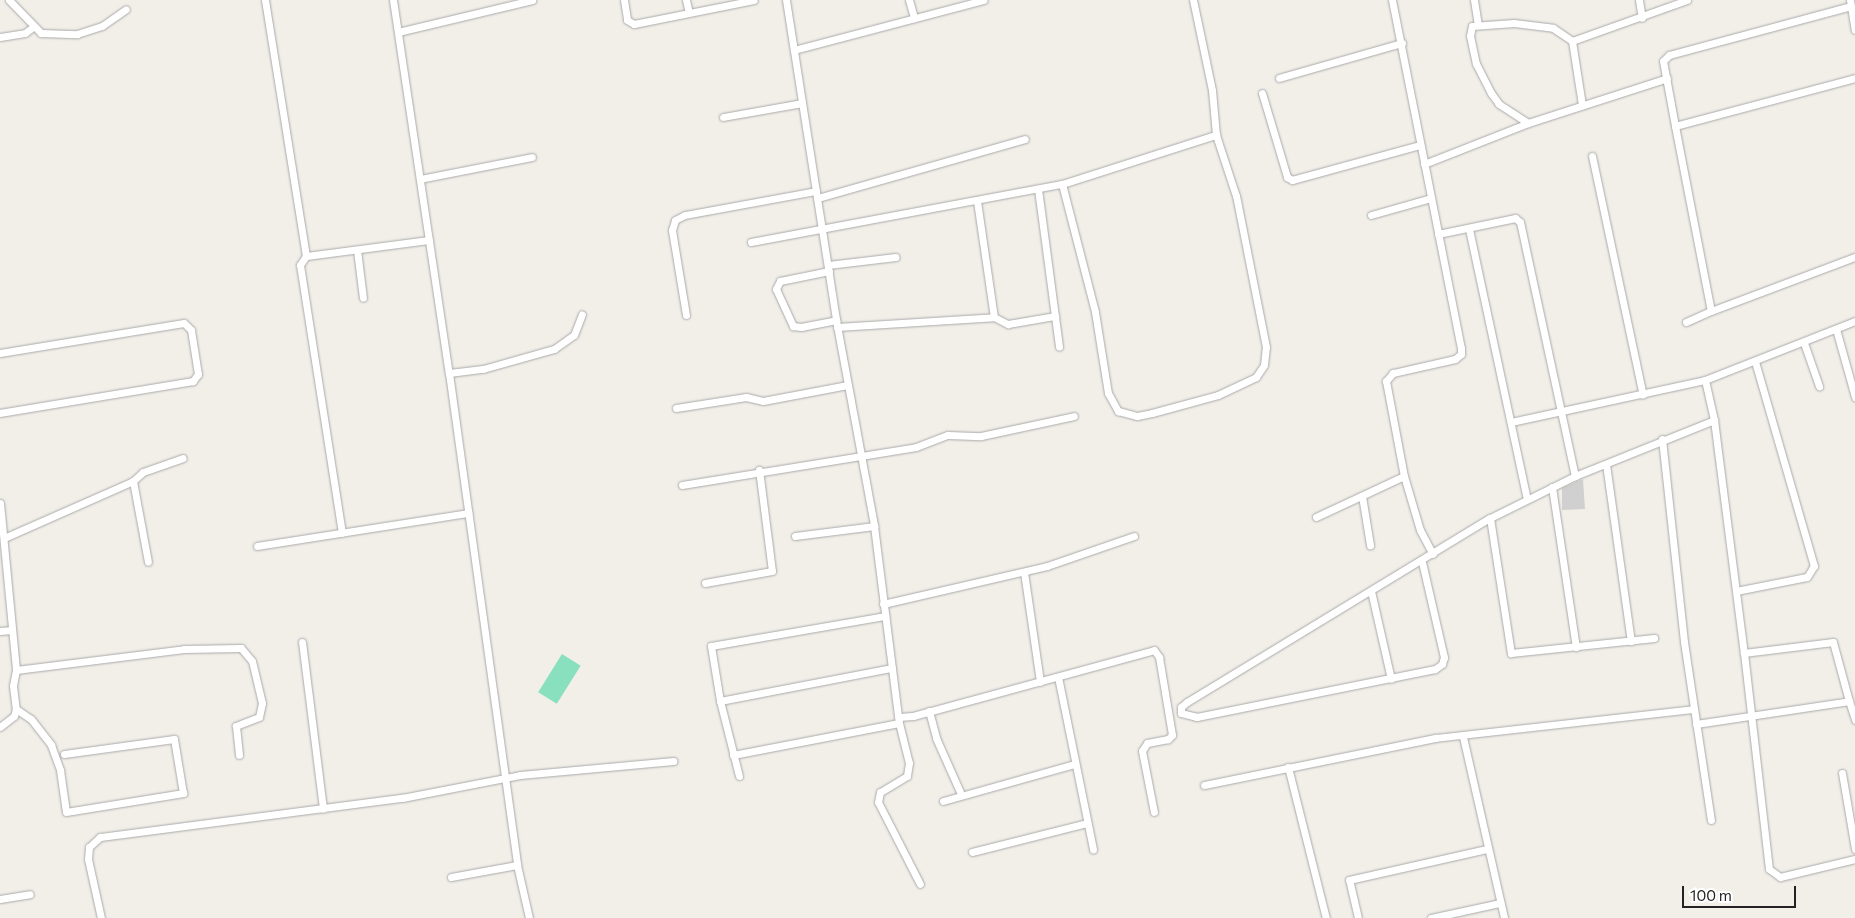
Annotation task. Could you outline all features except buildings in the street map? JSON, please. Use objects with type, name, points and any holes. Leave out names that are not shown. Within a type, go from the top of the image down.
[{"type":"street","points":[[9,0],[33,27],[42,33],[77,34],[102,26],[126,9]]},
{"type":"street","points":[[265,0],[306,256],[300,265],[342,534]]},
{"type":"street","points":[[393,0],[449,374],[507,780],[517,865],[529,918]]},
{"type":"street","points":[[398,32],[532,0]]},
{"type":"street","points":[[624,0],[627,20],[632,24],[754,0]]},
{"type":"street","points":[[686,0],[689,13]]},
{"type":"street","points":[[786,0],[829,268],[836,324],[874,526],[899,720],[910,763],[904,778],[880,792],[878,802],[920,884]]},
{"type":"street","points":[[909,0],[914,18]]},
{"type":"street","points":[[794,50],[983,0]]},
{"type":"street","points":[[1062,184],[1095,312],[1108,393],[1118,411],[1137,416],[1218,395],[1256,377],[1266,356],[1236,196],[1216,135],[1212,90],[1193,0]]},
{"type":"street","points":[[1392,0],[1402,43],[1461,354],[1456,359],[1388,376],[1386,387],[1404,476],[1420,530],[1433,554]]},
{"type":"street","points":[[1474,0],[1478,24]]},
{"type":"street","points":[[1639,0],[1642,18]]},
{"type":"street","points":[[1572,42],[1688,0]]},
{"type":"street","points":[[1712,311],[1675,126],[1665,57],[1850,3],[1855,30]]},
{"type":"street","points":[[1528,123],[1499,104],[1487,85],[1476,64],[1470,36],[1472,26],[1478,24],[1542,25],[1553,28],[1572,42],[1582,105]]},
{"type":"street","points":[[0,37],[25,33],[33,27]]},
{"type":"street","points":[[1279,78],[1402,43]]},
{"type":"street","points":[[1424,164],[1528,123],[1667,78]]},
{"type":"street","points":[[1675,126],[1855,78]]},
{"type":"street","points":[[1262,92],[1287,177],[1292,180],[1420,145]]},
{"type":"street","points":[[723,118],[802,103]]},
{"type":"street","points":[[751,242],[1062,184],[1216,135]]},
{"type":"street","points":[[686,315],[672,230],[675,220],[684,215],[817,194],[1025,139]]},
{"type":"street","points":[[1592,156],[1643,395]]},
{"type":"street","points":[[420,179],[532,157]]},
{"type":"street","points":[[1038,189],[1059,347]]},
{"type":"street","points":[[1371,215],[1431,198]]},
{"type":"street","points":[[977,201],[994,317]]},
{"type":"street","points":[[1438,234],[1515,218],[1520,222],[1575,476]]},
{"type":"street","points":[[1469,229],[1527,499]]},
{"type":"street","points":[[306,256],[429,240]]},
{"type":"street","points":[[357,250],[362,298]]},
{"type":"street","points":[[1686,322],[1855,257]]},
{"type":"street","points":[[896,258],[829,268],[780,281],[776,289],[790,323],[797,328],[836,324],[994,317],[1008,324],[1055,316]]},
{"type":"street","points":[[449,374],[483,369],[554,349],[574,334],[582,314]]},
{"type":"street","points":[[1510,422],[1560,413],[1705,380],[1755,362],[1855,321]]},
{"type":"street","points":[[0,353],[184,323],[191,330],[198,374],[193,381],[0,413]]},
{"type":"street","points":[[1836,329],[1855,397]]},
{"type":"street","points":[[1804,342],[1819,386]]},
{"type":"street","points":[[1736,591],[1807,578],[1814,566],[1755,362]]},
{"type":"street","points":[[1705,380],[1714,420],[1769,869],[1780,877],[1855,859]]},
{"type":"street","points":[[676,408],[746,397],[763,401],[848,385]]},
{"type":"street","points":[[682,484],[759,470],[916,447],[948,435],[981,436],[1074,416]]},
{"type":"street","points":[[1422,562],[1444,657],[1442,664],[1436,670],[1197,717],[1181,712],[1181,707],[1187,702],[1422,562],[1490,518],[1575,476],[1662,439],[1714,420]]},
{"type":"street","points":[[1662,439],[1696,724],[1711,820]]},
{"type":"street","points":[[4,538],[133,481],[143,472],[183,458]]},
{"type":"street","points":[[1606,464],[1631,641]]},
{"type":"street","points":[[706,583],[772,570],[759,470]]},
{"type":"street","points":[[1316,517],[1404,476]]},
{"type":"street","points":[[133,481],[148,562]]},
{"type":"street","points":[[1552,487],[1576,647]]},
{"type":"street","points":[[1362,496],[1370,545]]},
{"type":"street","points":[[0,503],[4,538],[4,570],[16,670],[13,686],[15,712],[0,727]]},
{"type":"street","points":[[257,546],[468,513]]},
{"type":"street","points":[[1490,518],[1510,651],[1515,655],[1654,638]]},
{"type":"street","points":[[795,536],[874,526]]},
{"type":"street","points":[[883,604],[1024,572],[1134,536]]},
{"type":"street","points":[[1024,572],[1040,682]]},
{"type":"street","points":[[1371,591],[1392,679]]},
{"type":"street","points":[[739,776],[720,701],[710,650],[714,644],[885,616]]},
{"type":"street","points":[[0,631],[12,630]]},
{"type":"street","points":[[302,642],[323,809]]},
{"type":"street","points":[[1744,653],[1833,642],[1855,720]]},
{"type":"street","points":[[16,670],[184,649],[241,648],[252,660],[262,703],[259,717],[236,726],[239,755]]},
{"type":"street","points":[[733,755],[899,720],[1058,677],[1148,650],[1157,652],[1172,735],[1168,739],[1147,743],[1142,751],[1154,812]]},
{"type":"street","points":[[720,701],[892,668]]},
{"type":"street","points":[[1058,677],[1093,849]]},
{"type":"street","points":[[1696,724],[1849,701]]},
{"type":"street","points":[[1204,785],[1436,738],[1463,737],[1694,708]]},
{"type":"street","points":[[929,711],[936,738],[960,792]]},
{"type":"street","points":[[15,712],[23,714],[51,745],[60,770],[66,812],[183,793],[174,739],[64,754]]},
{"type":"street","points":[[1463,737],[1504,918]]},
{"type":"street","points":[[101,918],[88,859],[89,847],[100,837],[323,809],[507,780],[673,760]]},
{"type":"street","points":[[943,801],[1075,764]]},
{"type":"street","points":[[1288,767],[1326,918]]},
{"type":"street","points":[[1842,773],[1855,849]]},
{"type":"street","points":[[972,852],[1087,823]]},
{"type":"street","points":[[1358,918],[1349,880],[1487,849]]},
{"type":"street","points":[[451,877],[517,865]]},
{"type":"street","points":[[0,900],[30,894]]},
{"type":"street","points":[[1431,918],[1500,903]]},
{"type":"shaded area","points":[[1583,479],[1585,509],[1562,510],[1562,488]]},
{"type":"green space","points":[[562,654],[581,666],[557,704],[538,692]]}]
